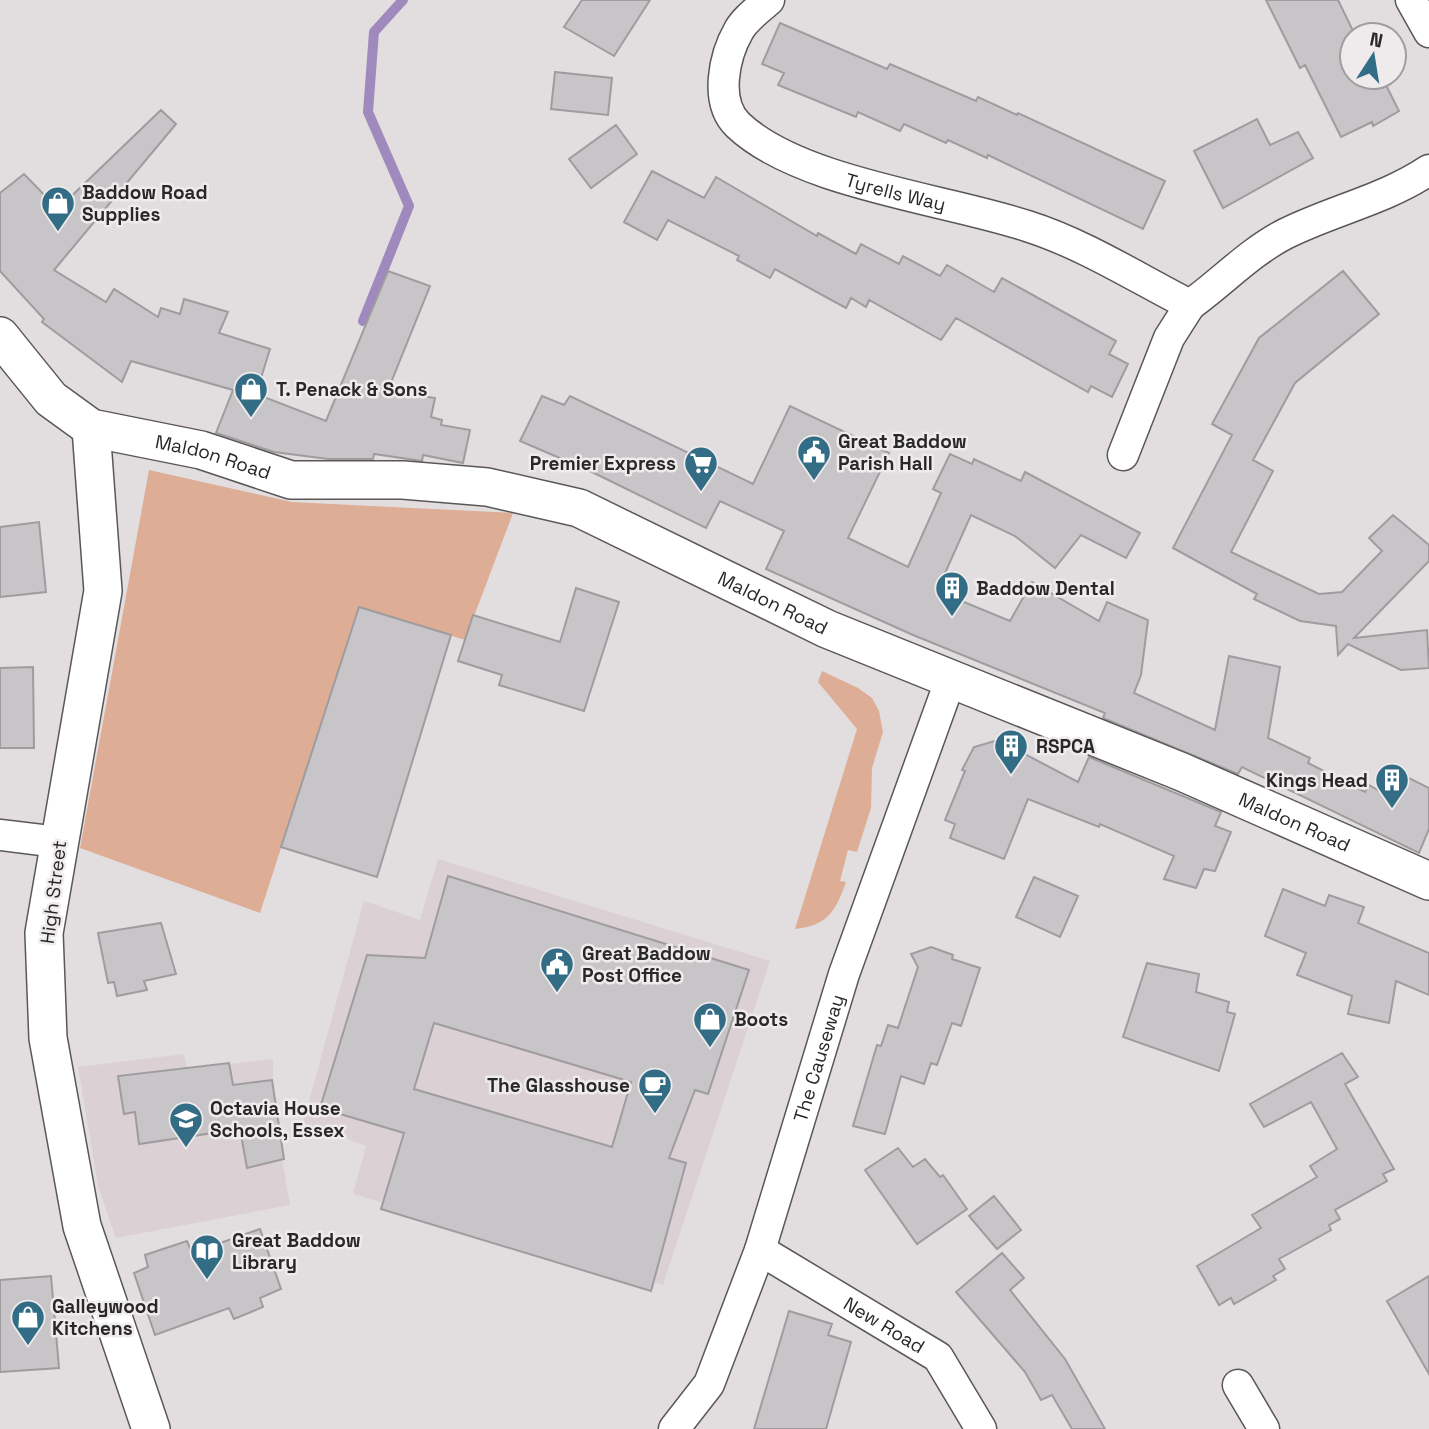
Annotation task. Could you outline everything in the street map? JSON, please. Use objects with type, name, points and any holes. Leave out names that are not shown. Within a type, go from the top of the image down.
[{"type":"street","name":"Tyrells Way","points":[[769,0],[739,29],[724,69],[725,103],[736,123],[760,142],[818,169],[1028,226],[1084,250],[1190,305]]},
{"type":"street","points":[[1411,0],[1429,32]]},
{"type":"street","points":[[1123,455],[1169,338],[1190,305],[1253,254],[1284,234],[1365,204],[1407,185],[1429,170]]},
{"type":"street","points":[[0,336],[51,399],[91,428]]},
{"type":"street","name":"Maldon Road","points":[[91,428],[201,450],[291,480],[403,480],[487,487],[579,508],[815,624],[950,681],[1182,772],[1429,881]]},
{"type":"street","name":"High Street","points":[[91,428],[103,591],[44,933],[48,1038],[82,1226],[151,1429]]},
{"type":"street","name":"The Causeway","points":[[674,1429],[709,1384],[760,1250],[844,974],[950,681]]},
{"type":"street","points":[[0,835],[58,842]]},
{"type":"street","name":"New Road","points":[[760,1250],[938,1357],[981,1429]]},
{"type":"street","points":[[1238,1385],[1264,1429]]},
{"type":"shaded area","points":[[149,470],[292,502],[513,513],[465,640],[359,607],[260,913],[80,848]]},
{"type":"shaded area","points":[[822,671],[858,688],[872,698],[879,711],[883,732],[872,768],[871,808],[857,852],[848,850],[840,881],[846,882],[838,901],[823,920],[795,929],[857,729],[818,682]]},
{"type":"shaded area","points":[[438,859],[770,961],[663,1285],[353,1194],[366,1146],[303,1123],[364,901],[420,920]]},
{"type":"shaded area","name":"Octavia House Schools, Essex","points":[[184,1054],[187,1069],[273,1059],[274,1112],[290,1205],[116,1238],[98,1186],[78,1067]]},
{"type":"building","points":[[582,0],[650,0],[614,56],[564,27]]},
{"type":"building","points":[[1266,0],[1338,0],[1348,21],[1338,21],[1338,91],[1389,91],[1399,111],[1373,126],[1372,122],[1341,137],[1305,65],[1300,68]]},
{"type":"building","points":[[780,23],[887,69],[890,64],[976,101],[978,97],[1017,115],[1018,113],[1165,181],[1143,229],[988,155],[987,158],[948,140],[946,143],[904,124],[900,131],[858,112],[856,117],[778,85],[784,73],[762,64]]},
{"type":"building","points":[[555,72],[612,78],[608,115],[551,109]]},
{"type":"building","points":[[161,110],[176,124],[54,270],[106,302],[114,289],[158,317],[161,308],[180,314],[184,299],[228,312],[219,333],[270,349],[256,394],[326,421],[388,271],[430,286],[388,390],[435,398],[431,417],[442,420],[441,425],[470,430],[463,463],[423,455],[422,461],[374,454],[373,459],[328,459],[274,452],[216,433],[233,390],[131,361],[122,382],[42,322],[44,319],[0,271],[0,193],[24,174],[58,209]]},
{"type":"building","points":[[1257,119],[1270,145],[1298,132],[1313,158],[1223,208],[1194,151]]},
{"type":"building","points":[[616,125],[637,154],[591,188],[569,159]]},
{"type":"building","points":[[652,171],[704,198],[716,177],[817,236],[818,233],[856,254],[861,244],[899,264],[903,256],[940,276],[947,265],[994,292],[1002,278],[1116,341],[1109,354],[1128,364],[1112,397],[1091,386],[1088,392],[956,318],[941,340],[869,300],[866,307],[851,298],[846,308],[775,269],[770,278],[737,260],[739,256],[668,220],[657,240],[624,222]]},
{"type":"building","points":[[1343,271],[1379,314],[1295,383],[1253,460],[1273,471],[1231,552],[1319,594],[1342,592],[1382,551],[1369,538],[1393,515],[1429,545],[1429,561],[1354,638],[1427,630],[1429,668],[1401,670],[1348,644],[1338,655],[1336,626],[1300,621],[1254,599],[1257,594],[1173,548],[1232,435],[1212,424],[1259,338]]},
{"type":"building","points":[[542,396],[564,405],[570,396],[753,484],[790,406],[889,453],[848,538],[908,567],[941,493],[933,489],[950,454],[972,464],[974,459],[1021,481],[1025,472],[1140,533],[1126,558],[1081,535],[1055,568],[1015,536],[971,515],[937,591],[1010,621],[1032,582],[1099,621],[1107,602],[1148,620],[1141,675],[1134,693],[1215,730],[1229,656],[1280,667],[1268,738],[1310,758],[1308,763],[1365,792],[1369,785],[1388,796],[1401,774],[1429,788],[1429,829],[1419,853],[1242,767],[1238,774],[1103,718],[1105,713],[913,635],[766,569],[784,531],[720,501],[706,528],[590,471],[520,441]]},
{"type":"building","points":[[39,522],[46,592],[0,597],[0,527]]},
{"type":"building","points":[[576,588],[619,602],[584,711],[499,685],[502,675],[458,661],[473,615],[560,642]]},
{"type":"building","points":[[359,607],[451,635],[377,877],[281,847]]},
{"type":"building","points":[[33,667],[34,748],[0,748],[0,668]]},
{"type":"building","points":[[998,740],[1078,782],[1089,757],[1221,812],[1215,826],[1231,832],[1215,871],[1204,869],[1196,888],[1164,879],[1174,856],[1100,824],[1099,827],[1028,799],[1004,859],[950,838],[955,824],[945,820],[965,771],[962,770],[974,747]]},
{"type":"building","points":[[448,876],[749,970],[708,1094],[695,1090],[669,1158],[686,1163],[651,1291],[381,1209],[404,1133],[320,1108],[367,955],[425,958]],"holes":[[[434,1023],[631,1082],[612,1147],[414,1089]]]},
{"type":"building","points":[[1034,877],[1078,896],[1060,937],[1016,917]]},
{"type":"building","points":[[1283,889],[1325,906],[1329,895],[1364,907],[1358,923],[1429,953],[1429,995],[1396,981],[1389,1023],[1348,1014],[1352,996],[1297,975],[1306,953],[1265,936]]},
{"type":"building","points":[[161,923],[176,974],[144,981],[147,990],[117,996],[114,982],[108,983],[98,933]]},
{"type":"building","points":[[931,947],[953,955],[952,959],[980,968],[961,1026],[952,1023],[937,1065],[931,1063],[924,1084],[901,1076],[885,1134],[853,1126],[877,1045],[881,1046],[888,1025],[898,1028],[918,967],[911,954]]},
{"type":"building","points":[[1147,963],[1199,974],[1196,992],[1229,1002],[1227,1012],[1235,1014],[1219,1071],[1123,1037]]},
{"type":"building","points":[[1342,1053],[1358,1077],[1345,1084],[1394,1169],[1383,1174],[1387,1181],[1335,1210],[1340,1219],[1329,1225],[1331,1230],[1279,1259],[1285,1269],[1273,1276],[1276,1280],[1234,1304],[1231,1298],[1219,1305],[1197,1266],[1261,1228],[1252,1215],[1317,1177],[1310,1166],[1337,1149],[1311,1102],[1264,1127],[1250,1104]]},
{"type":"building","points":[[229,1063],[233,1085],[272,1080],[284,1159],[247,1168],[240,1129],[139,1144],[135,1112],[124,1114],[118,1076]]},
{"type":"building","points":[[898,1148],[913,1167],[925,1159],[940,1177],[943,1175],[967,1209],[917,1244],[865,1170]]},
{"type":"building","points":[[994,1196],[1021,1230],[997,1249],[969,1216]]},
{"type":"building","name":"Great Baddow Library","points":[[260,1229],[281,1289],[260,1298],[263,1307],[234,1319],[229,1308],[155,1335],[134,1273],[148,1267],[145,1255],[187,1241],[192,1253]]},
{"type":"building","points":[[1002,1253],[1024,1278],[1010,1290],[1065,1359],[1105,1429],[1072,1429],[1052,1395],[1041,1400],[1025,1372],[956,1292]]},
{"type":"building","points":[[51,1276],[59,1368],[0,1372],[0,1280]]},
{"type":"building","points":[[1429,1276],[1429,1374],[1387,1301]]},
{"type":"building","points":[[789,1311],[832,1324],[828,1335],[851,1342],[826,1429],[754,1429]]},
{"type":"waterway","points":[[363,321],[409,206],[368,112],[374,32],[403,0]]},
{"type":"place","name":"Baddow Road Supplies","points":[[58,233]]},
{"type":"place","name":"T. Penack & Sons","points":[[251,419]]},
{"type":"place","name":"Great Baddow Parish Hall","points":[[814,482]]},
{"type":"place","name":"Premier Express","points":[[701,493]]},
{"type":"place","name":"Baddow Dental","points":[[952,618]]},
{"type":"place","name":"RSPCA","points":[[1011,776]]},
{"type":"place","name":"Kings Head","points":[[1392,810]]},
{"type":"place","name":"Great Baddow Post Office","points":[[557,994]]},
{"type":"place","name":"Boots","points":[[710,1049]]},
{"type":"place","name":"The Glasshouse","points":[[655,1115]]},
{"type":"place","name":"Octavia House Schools, Essex","points":[[186,1149]]},
{"type":"place","name":"Great Baddow Library","points":[[207,1281]]},
{"type":"place","name":"Galleywood Kitchens","points":[[28,1347]]}]
